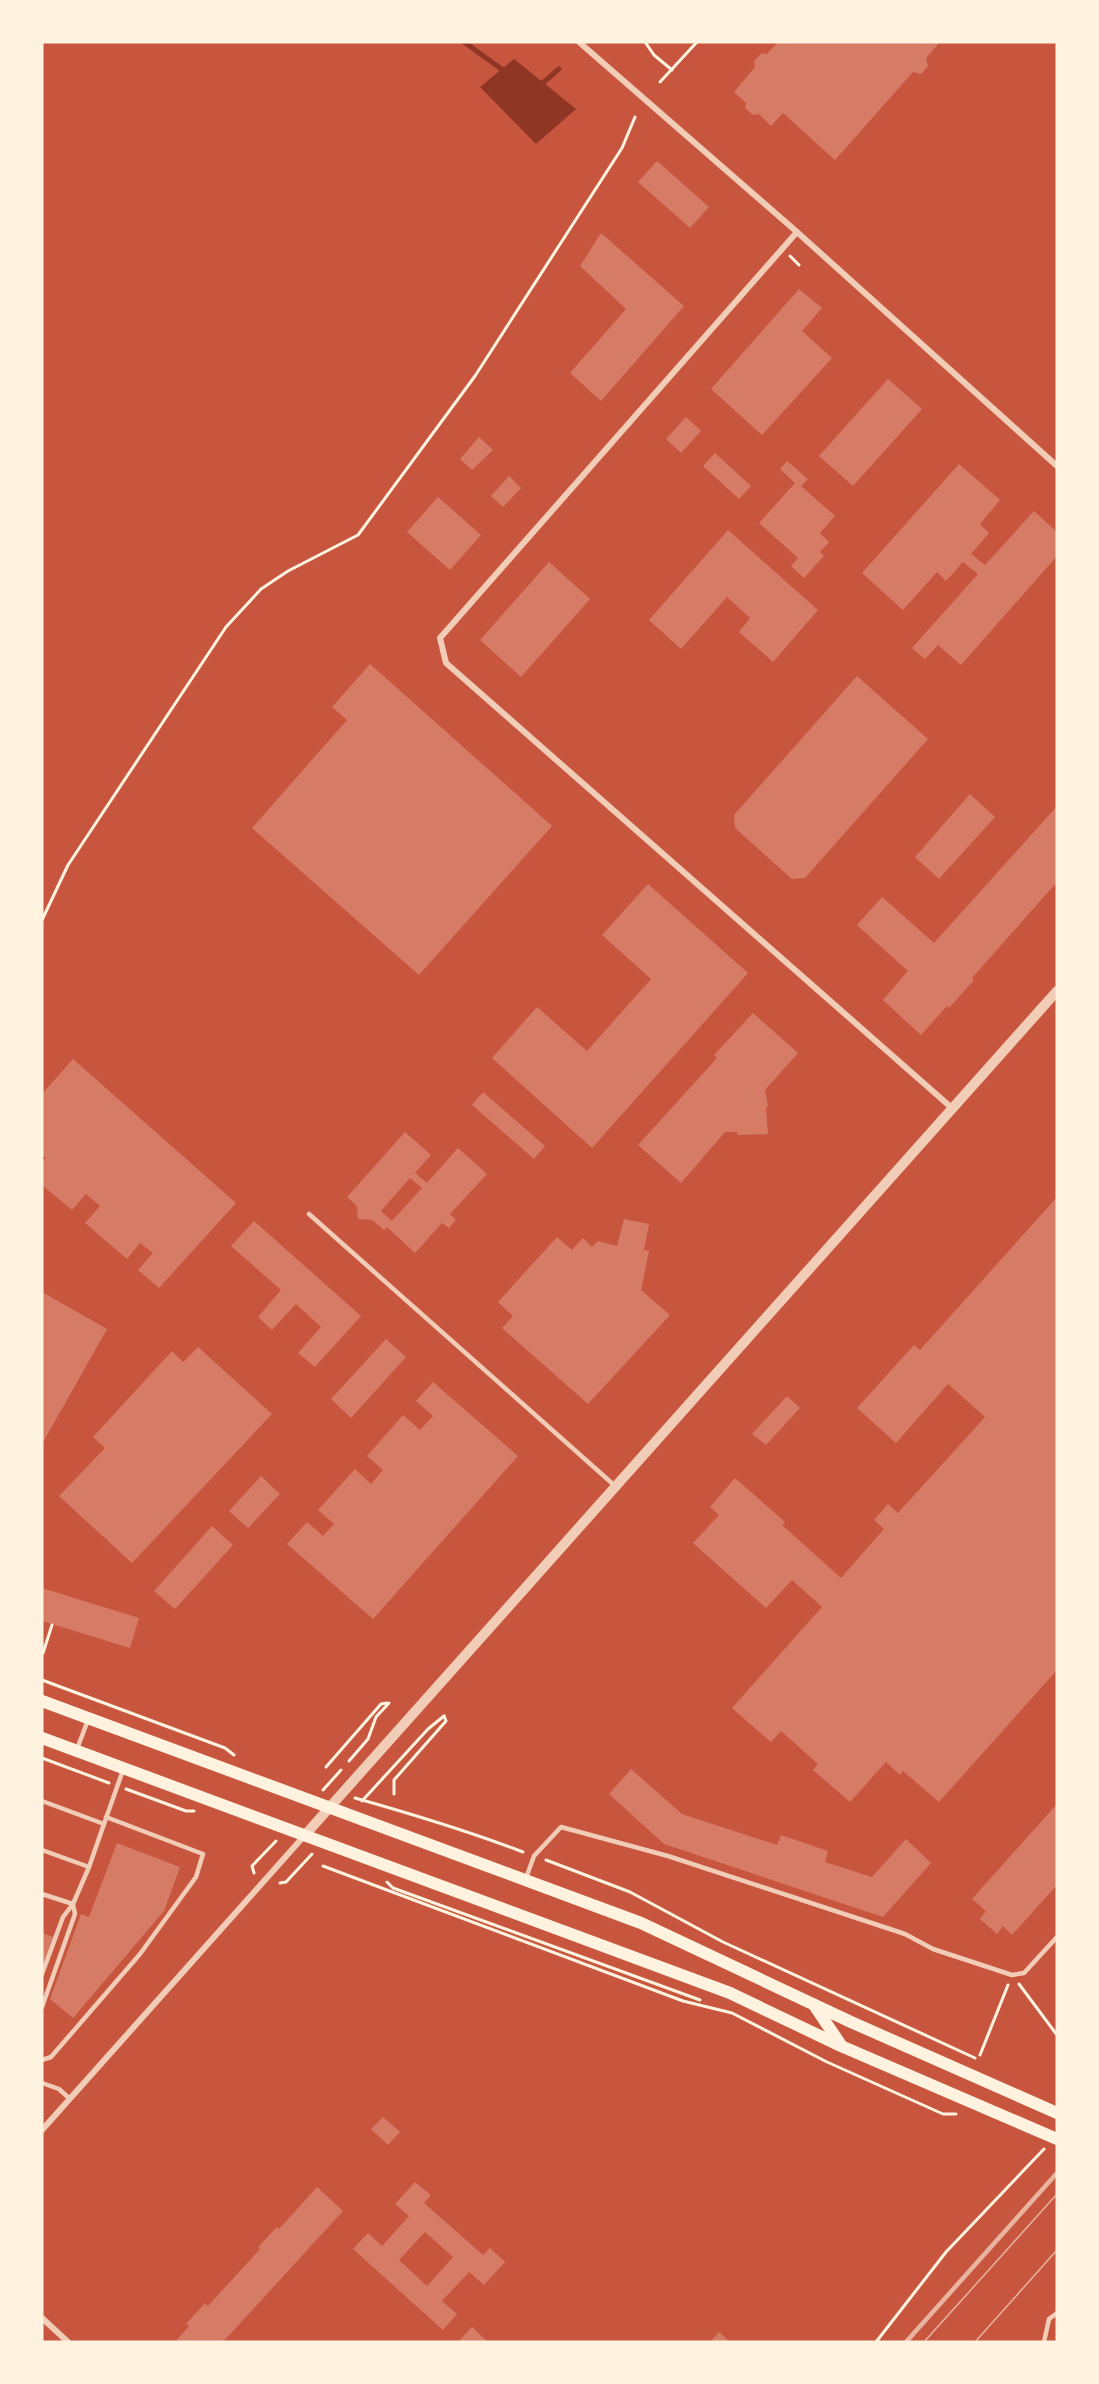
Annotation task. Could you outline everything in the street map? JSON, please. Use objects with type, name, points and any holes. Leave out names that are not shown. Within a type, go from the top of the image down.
[{"type":"main road","points":[[42,1701],[526,1878],[641,1923],[814,2004],[1057,2113]]},
{"type":"main road","points":[[42,1738],[720,1989],[842,2046],[1018,2121],[1054,2140]]},
{"type":"main road","points":[[814,2004],[842,2046]]},
{"type":"street","points":[[579,42],[797,232],[1057,466]]},
{"type":"street","points":[[797,232],[440,638],[446,663],[953,1109]]},
{"type":"street","points":[[42,2130],[1057,991]]},
{"type":"street","points":[[42,2318],[68,2342]]},
{"type":"lane","points":[[309,1214],[616,1487]]},
{"type":"lane","points":[[76,1751],[89,1718]]},
{"type":"lane","points":[[42,1974],[63,1917],[73,1904],[89,1867],[123,1768]]},
{"type":"lane","points":[[42,1801],[104,1824]]},
{"type":"lane","points":[[42,2060],[51,2057],[140,1954],[196,1877],[202,1854],[106,1816]]},
{"type":"lane","points":[[526,1878],[537,1852],[561,1827],[668,1856],[849,1915],[905,1934],[933,1949],[1012,1975],[1024,1973],[1057,1937]]},
{"type":"lane","points":[[42,1850],[89,1867]]},
{"type":"lane","points":[[42,1894],[73,1904]]},
{"type":"lane","points":[[42,2007],[75,1914],[73,1904]]},
{"type":"lane","points":[[42,2083],[58,2089],[70,2099]]},
{"type":"lane","points":[[1044,2342],[1049,2319],[1057,2313]]},
{"type":"path","points":[[645,42],[654,55],[672,70]]},
{"type":"path","points":[[660,82],[697,42]]},
{"type":"path","points":[[42,920],[68,864],[226,627],[261,589],[288,571],[358,535],[475,375],[622,148],[635,117]]},
{"type":"path","points":[[43,1653],[52,1625]]},
{"type":"path","points":[[42,1680],[225,1748],[238,1758]]},
{"type":"path","points":[[326,1767],[381,1704],[389,1703],[376,1718],[369,1739],[345,1765]]},
{"type":"path","points":[[363,1801],[428,1729],[444,1716],[446,1721],[394,1780],[394,1794]]},
{"type":"path","points":[[42,1758],[186,1811],[204,1811]]},
{"type":"path","points":[[391,1808],[401,1812]]},
{"type":"path","points":[[323,1866],[683,2001],[732,2013],[943,2114],[956,2114]]},
{"type":"path","points":[[382,1877],[393,1888],[684,1996],[731,2008],[861,2071]]},
{"type":"path","points":[[1012,1975],[1057,2036]]},
{"type":"path","points":[[981,2055],[1012,1975]]},
{"type":"path","points":[[876,2342],[946,2252],[1054,2140]]},
{"type":"shaded area","points":[[514,59],[576,109],[536,144],[480,87]]},
{"type":"building","points":[[778,42],[940,42],[926,58],[928,66],[921,74],[913,72],[835,160],[783,113],[771,126],[759,114],[753,115],[745,108],[746,103],[734,92],[755,67],[754,61],[762,53],[767,54]]},
{"type":"building","points":[[657,161],[709,207],[690,228],[638,182]]},
{"type":"building","points":[[601,233],[684,306],[601,401],[570,373],[626,309],[580,266]]},
{"type":"building","points":[[799,289],[822,308],[802,331],[832,358],[762,435],[711,389]]},
{"type":"building","points":[[888,379],[922,409],[853,486],[819,456]]},
{"type":"building","points":[[686,417],[701,431],[681,453],[666,439]]},
{"type":"building","points":[[479,437],[493,450],[472,470],[460,459]]},
{"type":"building","points":[[715,453],[751,486],[739,499],[703,466]]},
{"type":"building","points":[[787,461],[808,479],[801,486],[835,516],[820,533],[829,542],[820,552],[824,556],[804,578],[791,566],[798,558],[759,523],[795,483],[780,469]]},
{"type":"building","points":[[959,464],[1000,500],[980,524],[989,533],[971,554],[985,565],[1034,511],[1057,532],[1057,556],[961,665],[938,645],[925,659],[912,648],[978,574],[963,562],[946,581],[937,572],[903,610],[862,573]]},
{"type":"building","points":[[509,476],[521,488],[503,507],[491,496]]},
{"type":"building","points":[[438,497],[481,535],[450,570],[407,532]]},
{"type":"building","points":[[728,530],[818,610],[773,662],[739,632],[750,618],[727,597],[681,649],[649,620]]},
{"type":"building","points":[[549,562],[590,599],[521,677],[480,640]]},
{"type":"building","points":[[370,664],[552,826],[419,975],[252,828],[347,720],[332,707]]},
{"type":"building","points":[[857,676],[928,739],[805,878],[792,879],[735,828],[734,815]]},
{"type":"building","points":[[970,794],[995,817],[939,879],[915,857]]},
{"type":"building","points":[[1057,806],[1057,882],[972,978],[974,980],[921,1035],[883,1000],[908,971],[857,925],[882,897],[934,943]]},
{"type":"building","points":[[648,884],[748,973],[592,1148],[492,1058],[537,1007],[587,1051],[651,979],[602,935]]},
{"type":"building","points":[[753,1013],[798,1053],[765,1090],[768,1106],[766,1108],[768,1134],[737,1135],[737,1132],[725,1132],[681,1183],[638,1145],[717,1058],[714,1055]]},
{"type":"building","points":[[73,1059],[236,1203],[159,1288],[138,1270],[153,1253],[140,1243],[127,1259],[85,1223],[100,1206],[86,1194],[72,1210],[42,1185],[42,1162],[46,1158],[42,1155],[42,1094]]},
{"type":"building","points":[[483,1092],[545,1146],[534,1159],[472,1105]]},
{"type":"building","points":[[405,1132],[431,1155],[415,1173],[427,1183],[458,1148],[487,1174],[450,1214],[456,1220],[449,1228],[442,1223],[415,1253],[387,1227],[384,1230],[372,1220],[358,1219],[357,1206],[347,1197]],"holes":[[[410,1178],[422,1188],[392,1221],[381,1211]]]},
{"type":"building","points":[[1057,1197],[1057,1670],[939,1802],[903,1771],[900,1775],[886,1762],[850,1802],[813,1770],[818,1764],[781,1731],[771,1742],[732,1708],[822,1607],[792,1580],[766,1608],[693,1543],[719,1515],[710,1507],[735,1478],[785,1522],[782,1525],[841,1578],[884,1529],[874,1520],[888,1504],[898,1513],[985,1417],[948,1384],[896,1443],[857,1408],[914,1345],[920,1350]]},
{"type":"building","points":[[624,1219],[649,1224],[644,1250],[649,1251],[641,1290],[670,1315],[588,1404],[502,1328],[513,1316],[498,1302],[557,1237],[572,1250],[583,1238],[592,1247],[598,1241],[617,1246]]},
{"type":"building","points":[[254,1221],[361,1316],[315,1367],[298,1353],[321,1327],[296,1304],[272,1330],[258,1317],[281,1290],[231,1246]]},
{"type":"building","points":[[42,1292],[107,1329],[42,1444]]},
{"type":"building","points":[[386,1339],[406,1357],[351,1418],[331,1399]]},
{"type":"building","points":[[198,1347],[272,1414],[132,1563],[59,1496],[105,1448],[93,1437],[172,1351],[183,1362]]},
{"type":"building","points":[[433,1382],[518,1456],[373,1619],[287,1544],[307,1522],[323,1536],[334,1524],[318,1510],[355,1469],[371,1484],[383,1470],[367,1456],[403,1415],[420,1430],[433,1416],[416,1401]]},
{"type":"building","points":[[787,1396],[800,1408],[766,1445],[752,1434]]},
{"type":"building","points":[[261,1476],[280,1494],[248,1528],[229,1511]]},
{"type":"building","points":[[212,1526],[233,1545],[175,1609],[154,1591]]},
{"type":"building","points":[[42,1588],[139,1618],[130,1648],[42,1621]]},
{"type":"building","points":[[631,1769],[682,1814],[777,1845],[781,1835],[828,1851],[825,1862],[872,1877],[906,1839],[931,1863],[883,1917],[664,1844],[609,1794]]},
{"type":"building","points":[[1057,1804],[1057,1885],[1012,1935],[1003,1926],[997,1934],[980,1919],[986,1911],[972,1899]]},
{"type":"building","points":[[117,1843],[180,1867],[164,1911],[73,2018],[50,1999],[81,1914],[89,1917]]},
{"type":"building","points":[[42,1933],[53,1937],[42,1967]]},
{"type":"building","points":[[383,2117],[400,2132],[388,2145],[371,2129]]},
{"type":"building","points":[[415,2182],[431,2195],[424,2203],[483,2255],[490,2248],[505,2262],[484,2285],[469,2272],[442,2301],[457,2314],[443,2330],[353,2249],[368,2233],[382,2246],[409,2216],[395,2204]],"holes":[[[425,2232],[453,2257],[427,2286],[399,2260]]]},
{"type":"building","points":[[317,2187],[343,2211],[223,2342],[175,2342],[189,2326],[186,2324],[205,2303],[208,2306],[260,2249],[258,2247],[277,2227],[279,2229]]},
{"type":"building","points":[[472,2327],[488,2342],[458,2342]]},
{"type":"building","points":[[719,2332],[730,2342],[710,2342]]},
{"type":"waterway","points":[[464,42],[507,73]]},
{"type":"waterway","points":[[538,87],[559,69]]},
{"type":"tram line","points":[[924,2342],[1057,2194]]},
{"type":"tram line","points":[[975,2342],[1057,2250]]},
{"type":"railway","points":[[906,2342],[1057,2173]]}]
